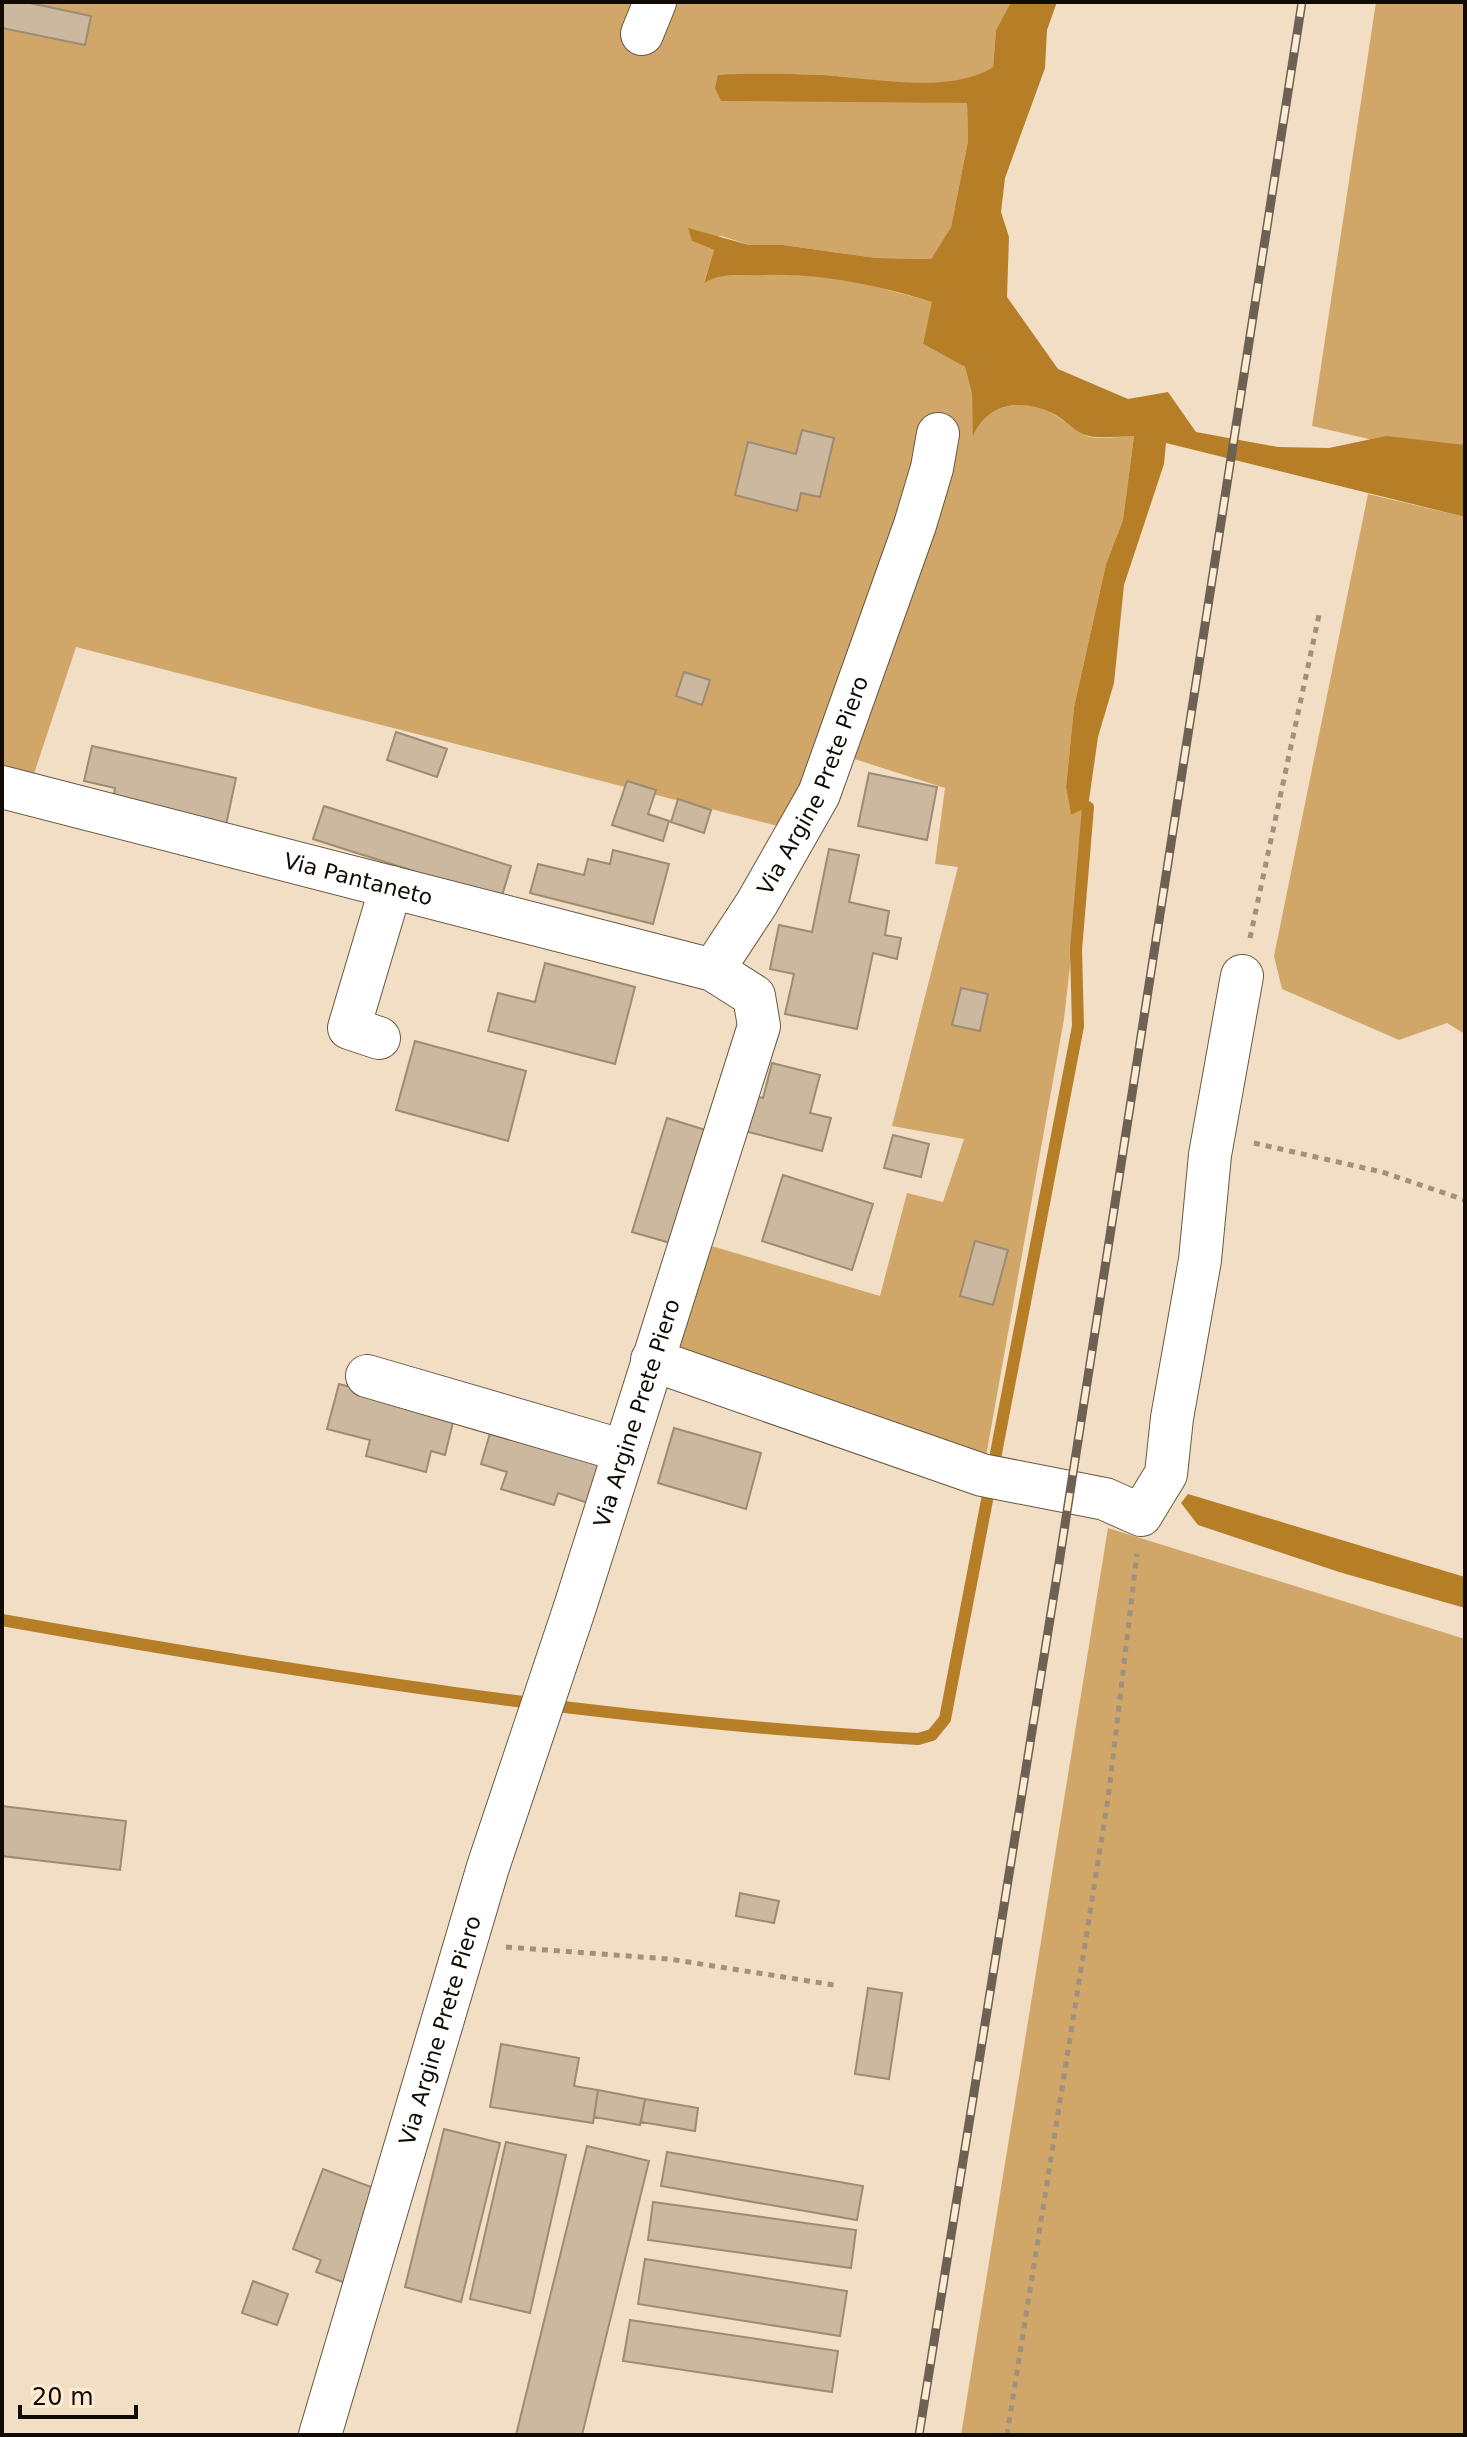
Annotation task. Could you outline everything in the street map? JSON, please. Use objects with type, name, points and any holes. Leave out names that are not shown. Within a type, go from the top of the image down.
[{"type":"street","name":"Via Argine Prete Piero","points":[[320,2435],[466,1941],[759,1026],[754,996],[713,970],[757,903],[819,794],[915,525],[932,468],[938,434]]},
{"type":"street","name":"Via Pantaneto","points":[[2,787],[713,970]]},
{"type":"street","points":[[379,1038],[349,1028],[391,887]]},
{"type":"street","points":[[652,1360],[996,1478],[1105,1499],[1141,1515],[1166,1474],[1172,1418],[1200,1260],[1214,1136],[1242,976]]},
{"type":"street","points":[[367,1376],[624,1451]]},
{"type":"path","points":[[1242,976],[1319,615]]},
{"type":"path","points":[[1214,1136],[1382,1172],[1465,1200]]},
{"type":"path","points":[[1007,2435],[1108,1799],[1141,1515]]},
{"type":"path","points":[[466,1941],[669,1959],[834,1985]]},
{"type":"shaded area","points":[[2,2],[1011,2],[996,30],[993,67],[974,76],[932,84],[797,74],[718,76],[839,99],[967,103],[968,141],[951,227],[931,259],[876,258],[783,245],[749,245],[722,236],[692,241],[714,250],[704,282],[716,276],[789,273],[850,280],[933,302],[923,344],[965,367],[972,394],[974,434],[981,423],[998,409],[1019,405],[1053,414],[1089,437],[1134,436],[1123,520],[1106,564],[1074,707],[1066,787],[1071,815],[1088,807],[1064,1019],[985,1462],[671,1353],[708,1245],[880,1296],[907,1193],[943,1202],[964,1139],[892,1126],[958,867],[935,864],[945,788],[820,748],[778,826],[76,647],[30,786],[2,779]]},
{"type":"shaded area","points":[[1011,2],[1057,2],[1047,30],[1045,68],[1005,178],[1001,212],[1009,237],[1007,297],[1058,369],[1128,399],[1168,392],[1196,432],[1278,447],[1329,448],[1386,436],[1465,445],[1465,517],[1166,443],[1164,464],[1124,585],[1114,683],[1098,737],[1088,807],[1071,815],[1066,787],[1074,707],[1106,564],[1123,520],[1134,436],[1089,436],[1052,413],[1017,405],[1006,406],[987,416],[973,436],[972,394],[965,367],[923,344],[932,302],[869,285],[806,276],[733,275],[704,283],[714,250],[692,241],[688,228],[749,245],[783,245],[876,258],[931,259],[951,227],[968,141],[967,103],[721,101],[715,88],[718,75],[823,75],[910,83],[933,83],[975,76],[993,67],[996,30]]},
{"type":"shaded area","points":[[1376,2],[1465,2],[1465,461],[1312,426]]},
{"type":"shaded area","points":[[1368,494],[1465,517],[1465,1034],[1447,1023],[1399,1040],[1282,989],[1274,956]]},
{"type":"shaded area","points":[[1188,1494],[1465,1577],[1465,1608],[1339,1572],[1198,1525],[1181,1503]]},
{"type":"shaded area","points":[[1108,1528],[1465,1639],[1465,2435],[961,2435]]},
{"type":"building","points":[[2,2],[25,2],[91,16],[85,45],[2,28]]},
{"type":"building","points":[[802,430],[834,438],[820,497],[801,493],[797,511],[735,495],[748,442],[796,454]]},
{"type":"building","points":[[684,672],[710,680],[702,705],[676,696]]},
{"type":"building","points":[[396,732],[447,749],[437,777],[387,760]]},
{"type":"building","points":[[92,746],[236,778],[226,825],[113,799],[115,788],[84,781]]},
{"type":"building","points":[[869,773],[937,787],[927,840],[858,826]]},
{"type":"building","points":[[627,781],[656,790],[648,814],[669,821],[663,841],[612,825]]},
{"type":"building","points":[[678,799],[711,810],[704,833],[671,822]]},
{"type":"building","points":[[324,806],[511,866],[501,899],[313,839]]},
{"type":"building","points":[[829,849],[859,855],[849,902],[889,911],[885,935],[901,938],[897,959],[873,953],[857,1029],[785,1014],[794,974],[770,969],[779,925],[812,932]]},
{"type":"building","points":[[613,850],[669,864],[653,924],[530,893],[538,864],[584,875],[588,859],[610,864]]},
{"type":"building","points":[[545,963],[635,987],[615,1064],[488,1031],[498,993],[535,1002]]},
{"type":"building","points":[[961,988],[988,994],[980,1031],[952,1025]]},
{"type":"building","points":[[415,1041],[526,1071],[508,1141],[396,1110]]},
{"type":"building","points":[[772,1063],[820,1075],[810,1113],[831,1118],[822,1151],[741,1130],[750,1095],[763,1098]]},
{"type":"building","points":[[667,1118],[715,1133],[681,1246],[632,1232]]},
{"type":"building","points":[[893,1135],[929,1144],[921,1177],[884,1168]]},
{"type":"building","points":[[783,1175],[873,1204],[852,1270],[762,1241]]},
{"type":"building","points":[[975,1241],[1008,1250],[993,1305],[960,1296]]},
{"type":"building","points":[[339,1384],[455,1414],[445,1455],[431,1451],[426,1472],[366,1456],[370,1440],[327,1429]]},
{"type":"building","points":[[493,1423],[608,1459],[594,1505],[558,1493],[554,1505],[501,1489],[507,1472],[481,1464]]},
{"type":"building","points":[[674,1428],[761,1453],[746,1509],[658,1483]]},
{"type":"building","points":[[2,1806],[126,1821],[120,1870],[2,1856]]},
{"type":"building","points":[[740,1893],[779,1901],[774,1923],[736,1916]]},
{"type":"building","points":[[868,1988],[902,1993],[889,2079],[855,2074]]},
{"type":"building","points":[[501,2044],[579,2058],[574,2086],[598,2090],[593,2123],[490,2107]]},
{"type":"building","points":[[598,2090],[645,2099],[640,2125],[594,2117]]},
{"type":"building","points":[[645,2099],[698,2108],[695,2131],[641,2122]]},
{"type":"building","points":[[444,2129],[500,2143],[461,2302],[405,2287]]},
{"type":"building","points":[[506,2142],[566,2155],[530,2313],[470,2299]]},
{"type":"building","points":[[587,2146],[649,2161],[582,2435],[516,2435]]},
{"type":"building","points":[[667,2152],[863,2186],[857,2220],[661,2186]]},
{"type":"building","points":[[323,2169],[382,2191],[348,2284],[316,2272],[321,2260],[293,2249]]},
{"type":"building","points":[[653,2202],[856,2230],[851,2268],[648,2240]]},
{"type":"building","points":[[645,2259],[847,2291],[840,2336],[638,2304]]},
{"type":"building","points":[[253,2281],[288,2294],[277,2325],[242,2313]]},
{"type":"building","points":[[630,2320],[838,2351],[832,2392],[623,2361]]},
{"type":"waterway","points":[[2,1620],[344,1677],[573,1708],[803,1731],[918,1739],[932,1735],[945,1719],[1078,1026],[1076,950],[1088,807]]},
{"type":"railway","points":[[919,2435],[1059,1563],[1302,2]]}]
